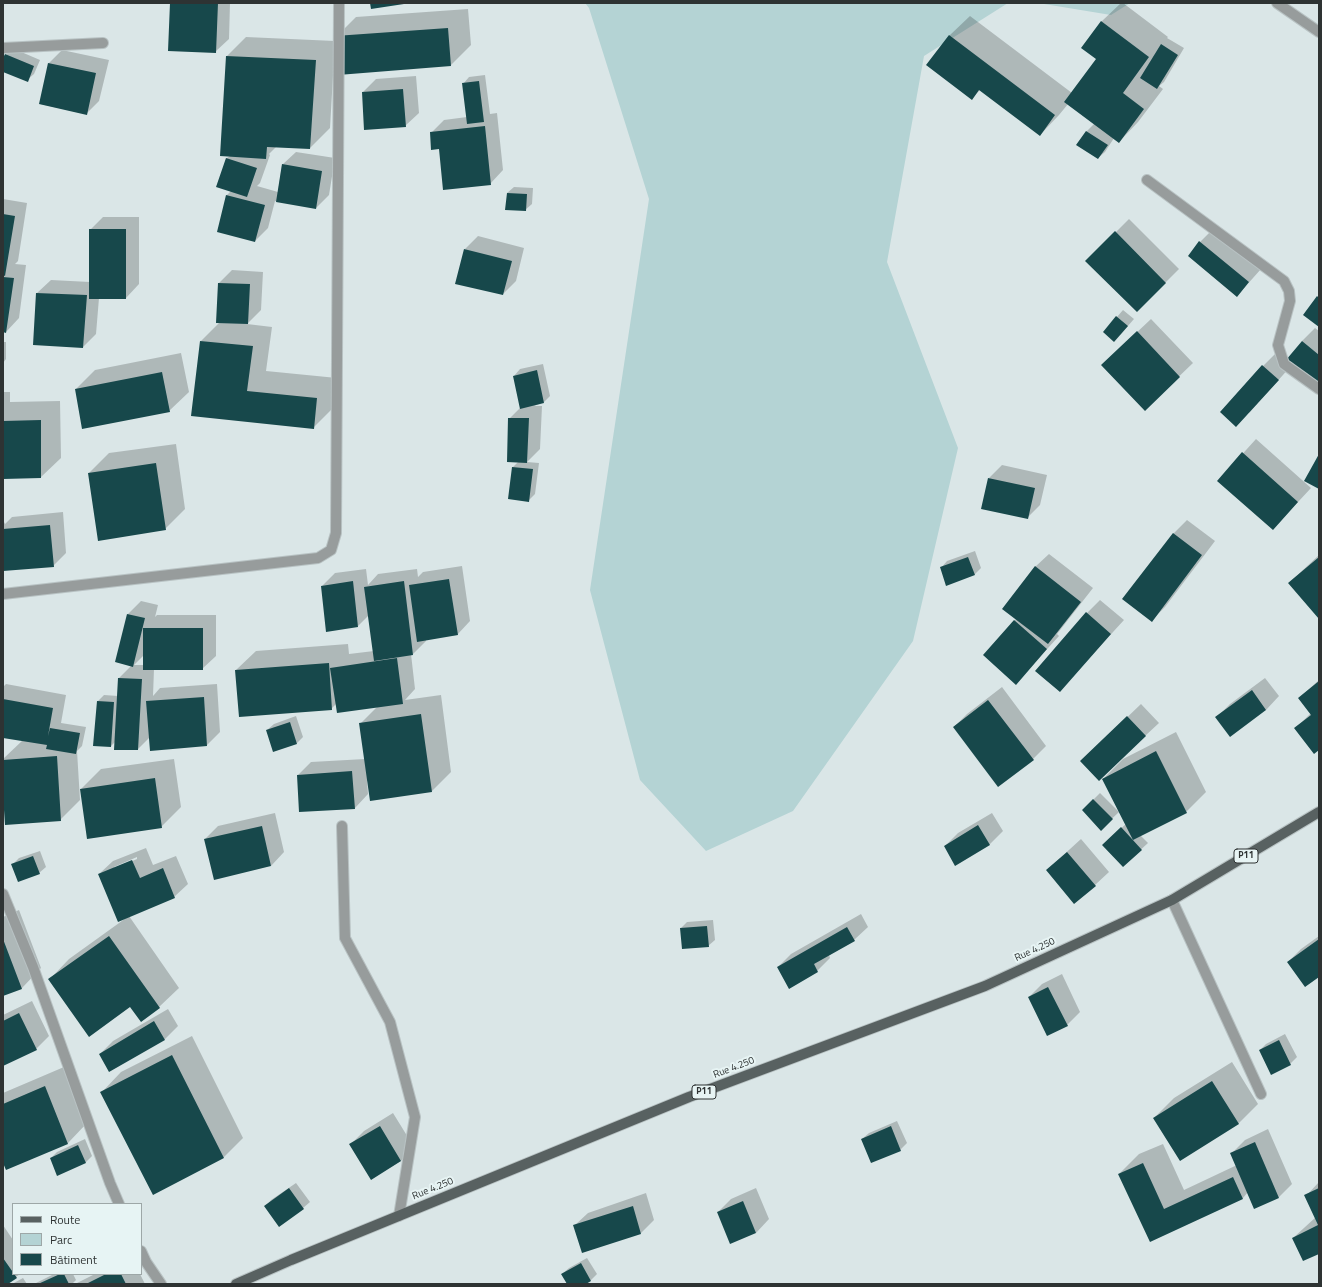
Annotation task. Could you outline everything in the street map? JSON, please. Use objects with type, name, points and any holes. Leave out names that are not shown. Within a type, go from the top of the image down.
[{"type":"main road","name":"P11","points":[[1172,900],[1319,812]]},
{"type":"main road","name":"Rue 4.250","points":[[236,1284],[689,1097],[985,986],[1172,900]]},
{"type":"street","points":[[3,594],[318,558],[331,550],[336,533],[339,3]]},
{"type":"street","points":[[1277,3],[1319,32]]},
{"type":"street","points":[[3,48],[103,42]]},
{"type":"street","points":[[1147,180],[1284,281],[1289,291],[1290,301],[1278,345],[1284,364],[1319,389]]},
{"type":"street","points":[[342,826],[345,938],[390,1022],[415,1117],[398,1216]]},
{"type":"street","points":[[3,894],[33,967],[110,1183],[119,1203]]},
{"type":"street","points":[[1172,900],[1261,1094]]},
{"type":"street","points":[[142,1253],[146,1262],[161,1284]]},
{"type":"green space","points":[[585,3],[1008,3],[924,56],[887,262],[958,448],[913,641],[793,811],[706,851],[640,780],[590,590],[649,199],[589,8]]},
{"type":"green space","points":[[1038,3],[1130,3],[1111,15]]},
{"type":"building","points":[[170,3],[218,3],[216,53],[168,51]]},
{"type":"building","points":[[370,3],[404,3],[404,4],[371,9]]},
{"type":"building","points":[[1101,21],[1149,57],[1123,93],[1144,109],[1119,143],[1064,102],[1096,59],[1081,48]]},
{"type":"building","points":[[448,28],[451,66],[338,75],[335,36]]},
{"type":"building","points":[[949,35],[1055,115],[1040,136],[979,90],[972,100],[926,65]]},
{"type":"building","points":[[1161,44],[1178,55],[1157,89],[1140,78]]},
{"type":"building","points":[[5,54],[34,66],[28,82],[3,72],[3,58]]},
{"type":"building","points":[[226,56],[316,60],[310,149],[267,147],[266,159],[220,156]]},
{"type":"building","points":[[48,63],[96,73],[87,115],[39,104]]},
{"type":"building","points":[[479,81],[484,122],[467,124],[462,83]]},
{"type":"building","points":[[403,89],[406,127],[364,130],[362,92]]},
{"type":"building","points":[[485,126],[491,185],[443,190],[439,149],[431,150],[430,132]]},
{"type":"building","points":[[1086,131],[1108,145],[1098,159],[1076,145]]},
{"type":"building","points":[[226,158],[257,168],[247,197],[216,187]]},
{"type":"building","points":[[282,164],[322,171],[316,209],[276,202]]},
{"type":"building","points":[[507,193],[527,194],[526,211],[505,210]]},
{"type":"building","points":[[226,195],[265,205],[255,242],[217,232]]},
{"type":"building","points":[[3,214],[15,216],[5,276],[3,275]]},
{"type":"building","points":[[89,229],[126,229],[126,299],[89,299]]},
{"type":"building","points":[[1115,231],[1166,283],[1137,312],[1085,261]]},
{"type":"building","points":[[1199,241],[1249,282],[1237,297],[1188,256]]},
{"type":"building","points":[[464,249],[512,261],[503,295],[455,284]]},
{"type":"building","points":[[3,277],[14,278],[6,333],[3,332]]},
{"type":"building","points":[[218,283],[250,284],[248,324],[216,323]]},
{"type":"building","points":[[36,293],[87,295],[83,348],[33,345]]},
{"type":"building","points":[[1317,296],[1319,298],[1319,327],[1303,315]]},
{"type":"building","points":[[1116,316],[1128,326],[1114,342],[1103,332]]},
{"type":"building","points":[[1137,331],[1180,377],[1145,411],[1101,365]]},
{"type":"building","points":[[200,341],[253,346],[247,391],[317,398],[314,429],[191,416]]},
{"type":"building","points":[[1302,341],[1319,355],[1319,387],[1286,360]]},
{"type":"building","points":[[1262,365],[1279,380],[1236,427],[1220,412]]},
{"type":"building","points":[[537,370],[544,403],[520,409],[513,376]]},
{"type":"building","points":[[162,372],[170,412],[82,429],[75,389]]},
{"type":"building","points":[[508,418],[529,418],[527,463],[507,462]]},
{"type":"building","points":[[41,420],[41,478],[3,479],[3,421]]},
{"type":"building","points":[[1242,452],[1298,502],[1273,530],[1217,481]]},
{"type":"building","points":[[1319,454],[1319,489],[1304,481]]},
{"type":"building","points":[[156,463],[166,530],[98,541],[88,473]]},
{"type":"building","points":[[512,467],[533,469],[529,502],[508,499]]},
{"type":"building","points":[[988,478],[1035,488],[1028,519],[981,509]]},
{"type":"building","points":[[50,525],[54,567],[3,571],[3,529]]},
{"type":"building","points":[[1173,533],[1202,555],[1152,622],[1122,599]]},
{"type":"building","points":[[968,557],[975,575],[946,586],[940,567]]},
{"type":"building","points":[[1319,557],[1319,619],[1288,583]]},
{"type":"building","points":[[1035,566],[1081,602],[1048,644],[1002,609]]},
{"type":"building","points":[[449,579],[458,635],[417,642],[409,585]]},
{"type":"building","points":[[353,581],[358,627],[326,632],[321,586]]},
{"type":"building","points":[[404,581],[413,655],[374,661],[364,587]]},
{"type":"building","points":[[1086,612],[1111,634],[1060,692],[1035,671]]},
{"type":"building","points":[[127,614],[145,618],[133,667],[115,662]]},
{"type":"building","points":[[1014,620],[1047,649],[1016,685],[983,655]]},
{"type":"building","points":[[143,628],[203,628],[203,670],[143,670]]},
{"type":"building","points":[[397,658],[403,704],[337,713],[330,668]]},
{"type":"building","points":[[329,663],[332,710],[239,717],[235,670]]},
{"type":"building","points":[[118,678],[142,679],[138,750],[114,750]]},
{"type":"building","points":[[1319,681],[1319,750],[1314,754],[1294,728],[1311,715],[1298,698]]},
{"type":"building","points":[[1252,690],[1266,710],[1230,737],[1215,717]]},
{"type":"building","points":[[204,697],[207,746],[150,751],[146,701]]},
{"type":"building","points":[[3,699],[53,708],[48,736],[50,728],[80,733],[76,754],[46,749],[47,745],[3,738]]},
{"type":"building","points":[[988,700],[1034,760],[998,787],[953,727]]},
{"type":"building","points":[[97,701],[114,702],[111,747],[93,746]]},
{"type":"building","points":[[421,714],[432,792],[370,801],[359,723]]},
{"type":"building","points":[[1127,716],[1146,736],[1099,781],[1080,761]]},
{"type":"building","points":[[290,722],[297,744],[273,752],[266,730]]},
{"type":"building","points":[[1156,751],[1187,813],[1133,840],[1102,779]]},
{"type":"building","points":[[57,756],[61,821],[5,825],[3,760]]},
{"type":"building","points":[[352,771],[355,809],[299,812],[297,775]]},
{"type":"building","points":[[155,778],[162,828],[87,839],[80,789]]},
{"type":"building","points":[[1093,799],[1113,819],[1101,831],[1082,810]]},
{"type":"building","points":[[978,825],[990,845],[955,866],[944,846]]},
{"type":"building","points":[[262,826],[271,866],[214,880],[204,839]]},
{"type":"building","points":[[1121,827],[1142,850],[1123,867],[1102,845]]},
{"type":"building","points":[[1067,852],[1096,886],[1074,904],[1046,870]]},
{"type":"building","points":[[33,856],[40,874],[18,882],[11,864]]},
{"type":"building","points":[[132,860],[140,878],[163,868],[175,898],[118,922],[98,874]]},
{"type":"building","points":[[707,926],[709,947],[682,949],[680,928]]},
{"type":"building","points":[[847,927],[855,941],[814,964],[818,972],[789,989],[777,967]]},
{"type":"building","points":[[109,936],[160,1008],[141,1022],[130,1007],[89,1037],[48,979]]},
{"type":"building","points":[[3,939],[22,989],[3,996]]},
{"type":"building","points":[[1319,939],[1319,977],[1305,987],[1287,962]]},
{"type":"building","points":[[1048,987],[1068,1026],[1047,1036],[1028,997]]},
{"type":"building","points":[[19,1013],[37,1050],[3,1066],[3,1021]]},
{"type":"building","points":[[154,1021],[165,1040],[109,1072],[99,1054]]},
{"type":"building","points":[[1279,1040],[1291,1065],[1271,1075],[1259,1050]]},
{"type":"building","points":[[172,1055],[224,1158],[153,1195],[100,1092]]},
{"type":"building","points":[[1212,1081],[1239,1124],[1180,1161],[1153,1118]]},
{"type":"building","points":[[45,1086],[68,1144],[6,1170],[3,1163],[3,1104]]},
{"type":"building","points":[[380,1126],[401,1161],[371,1180],[349,1144]]},
{"type":"building","points":[[891,1126],[901,1151],[871,1163],[861,1139]]},
{"type":"building","points":[[1255,1142],[1279,1198],[1254,1209],[1230,1153]]},
{"type":"building","points":[[78,1145],[86,1163],[57,1176],[50,1158]]},
{"type":"building","points":[[1143,1163],[1164,1209],[1233,1177],[1243,1199],[1150,1242],[1118,1174]]},
{"type":"building","points":[[289,1188],[304,1209],[279,1227],[264,1206]]},
{"type":"building","points":[[1319,1188],[1319,1254],[1303,1261],[1292,1238],[1318,1225],[1304,1195]]},
{"type":"building","points":[[743,1201],[756,1233],[730,1244],[717,1212]]},
{"type":"building","points":[[633,1206],[641,1234],[582,1253],[573,1225]]},
{"type":"building","points":[[3,1258],[12,1271],[12,1275],[15,1275],[17,1278],[8,1284],[3,1284]]},
{"type":"building","points":[[581,1263],[591,1281],[586,1284],[567,1284],[561,1274]]},
{"type":"building","points":[[58,1275],[64,1275],[69,1284],[38,1284]]},
{"type":"building","points":[[104,1275],[122,1275],[126,1284],[86,1284]]}]
